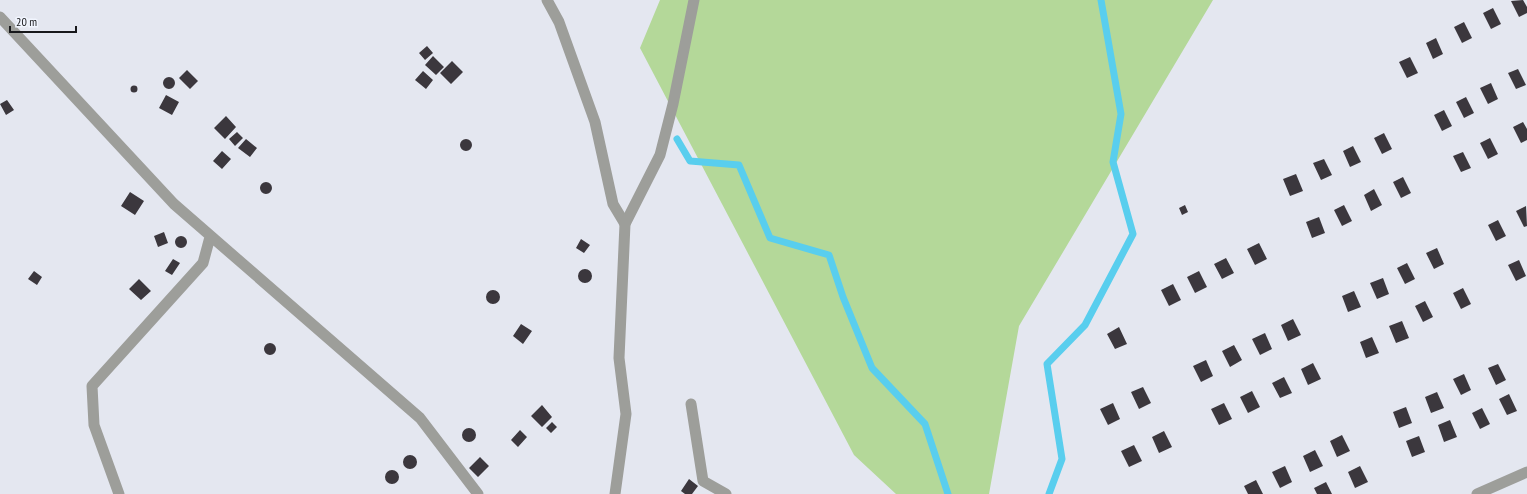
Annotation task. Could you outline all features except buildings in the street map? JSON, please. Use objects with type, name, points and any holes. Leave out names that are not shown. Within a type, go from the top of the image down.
[{"type":"street","points":[[547,0],[559,22],[595,122],[613,204],[625,224]]},
{"type":"street","points":[[615,494],[626,414],[619,358],[625,224],[660,155],[673,104],[694,0]]},
{"type":"street","points":[[0,16],[174,204],[420,418],[478,494]]},
{"type":"street","points":[[119,494],[94,425],[92,386],[203,263],[210,236]]},
{"type":"street","points":[[691,404],[703,481],[726,494]]},
{"type":"street","points":[[1477,494],[1527,472]]},
{"type":"green space","points":[[660,0],[1213,0],[1019,326],[989,494],[896,494],[854,455],[640,48]]},
{"type":"waterway","points":[[1049,494],[1062,459],[1047,364],[1085,325],[1133,234],[1113,162],[1121,114],[1101,0]]},
{"type":"waterway","points":[[677,139],[690,161],[739,165],[770,238],[829,255],[843,297],[872,368],[925,424],[948,494]]}]
